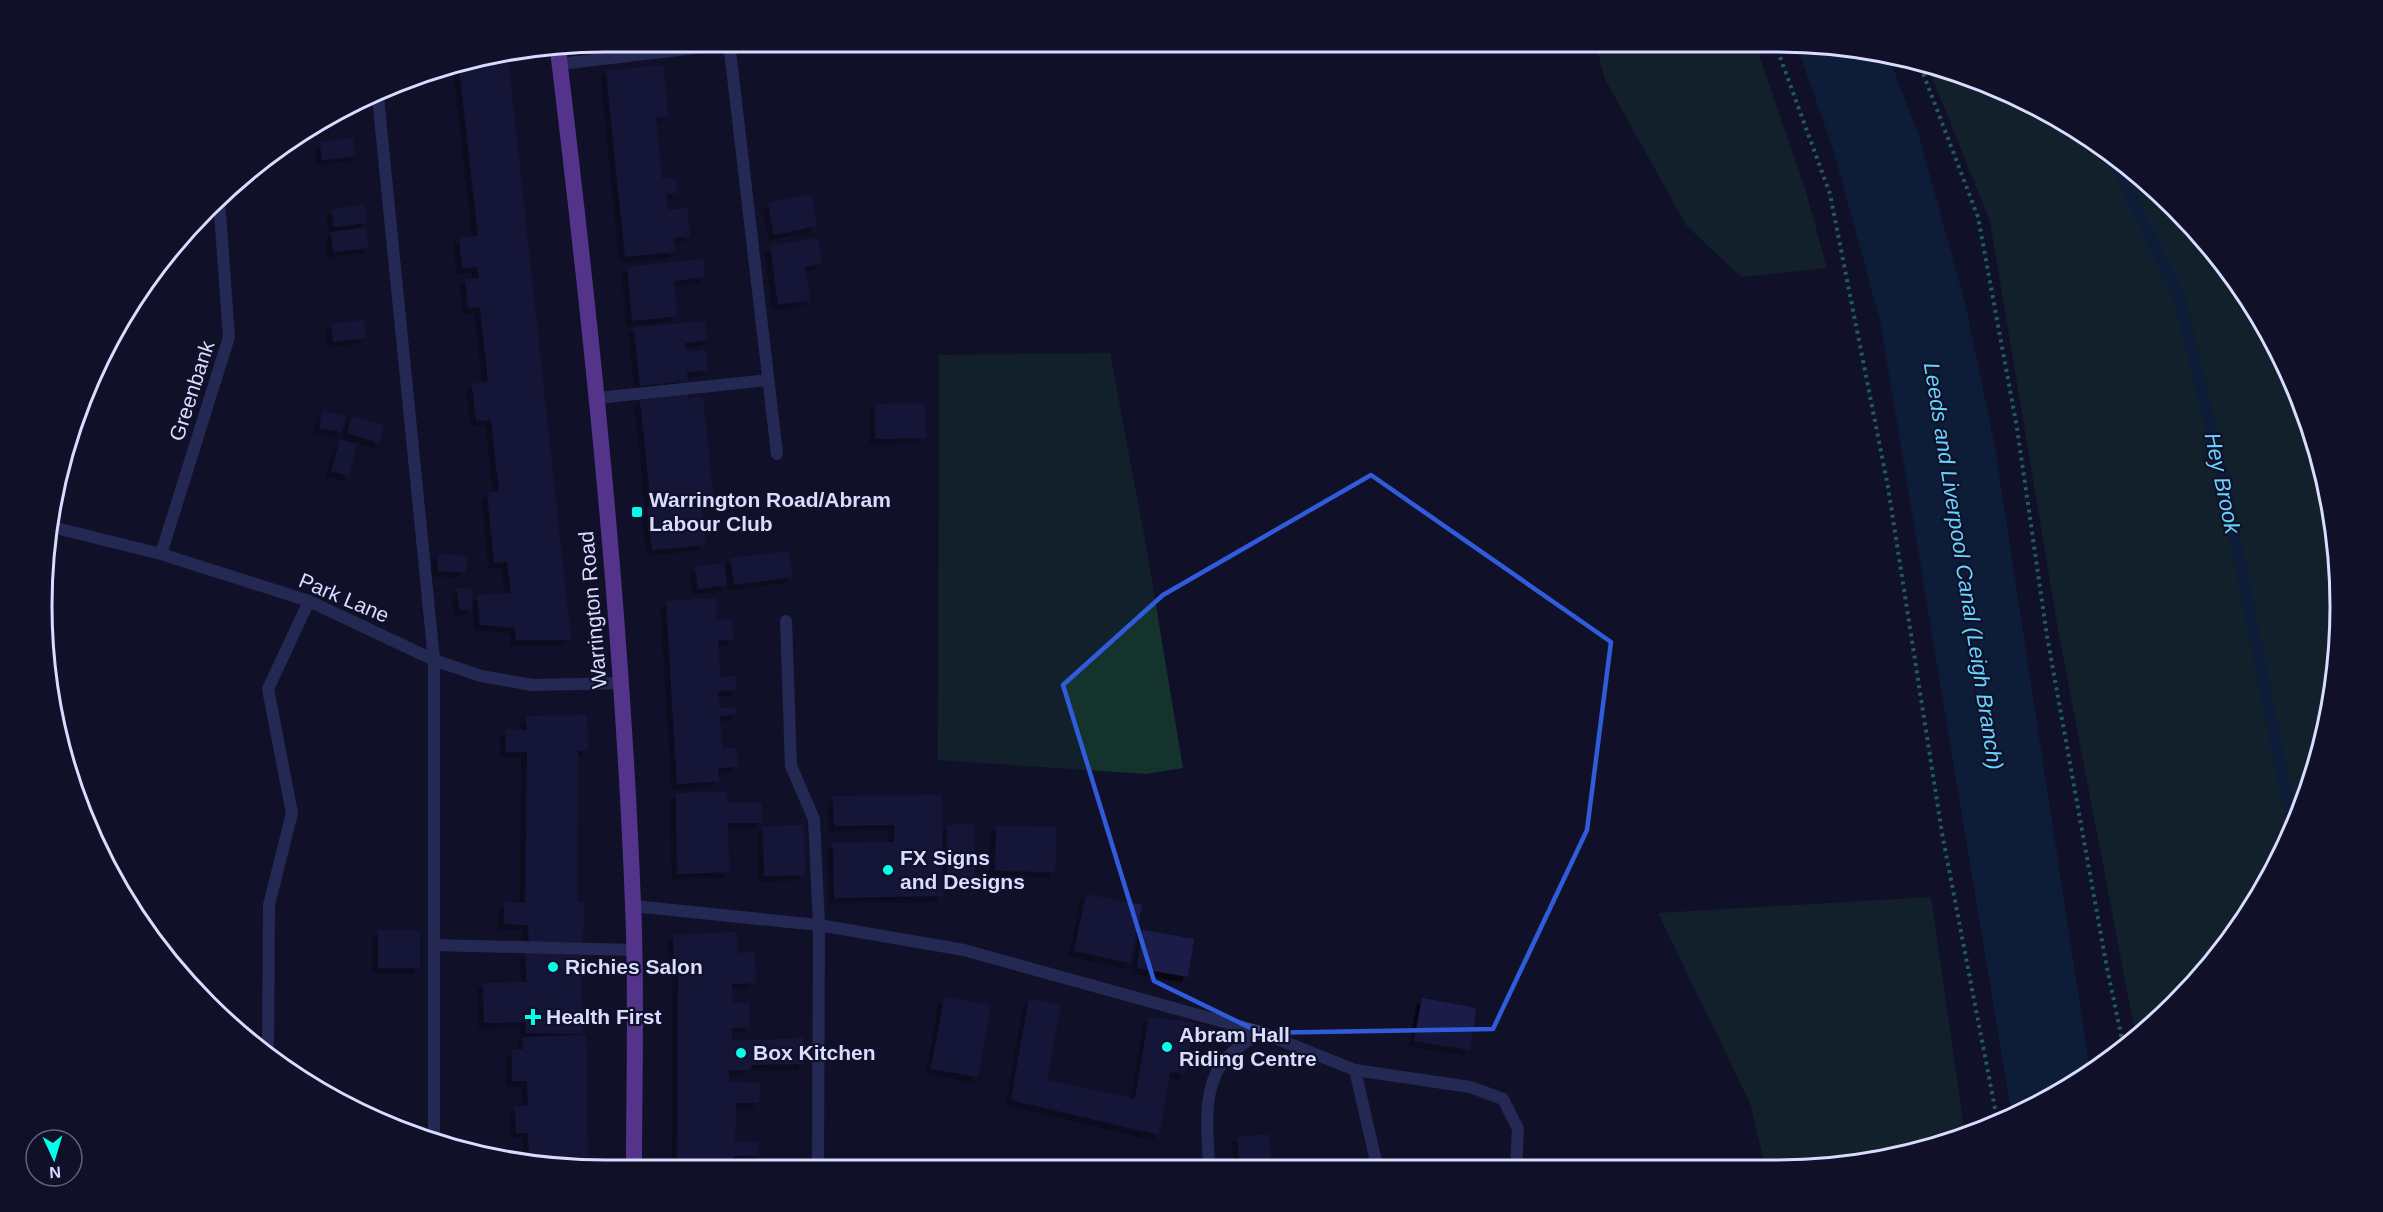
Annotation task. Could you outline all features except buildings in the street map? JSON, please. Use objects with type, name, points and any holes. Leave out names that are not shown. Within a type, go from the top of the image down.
[{"type":"main road","name":"Warrington Road","points":[[559,57],[597,398],[622,683],[633,906],[634,1160]]},
{"type":"street","points":[[559,57],[608,53]]},
{"type":"street","points":[[730,53],[777,454]]},
{"type":"street","points":[[379,102],[434,660],[434,1132]]},
{"type":"street","name":"Greenbank","points":[[161,554],[229,338],[220,210]]},
{"type":"street","points":[[597,398],[768,380]]},
{"type":"street","name":"Park Lane","points":[[58,528],[161,554],[309,601],[434,660],[481,676],[532,685],[622,683]]},
{"type":"street","points":[[268,1044],[269,905],[292,813],[268,688],[309,601]]},
{"type":"street","points":[[786,621],[791,766],[814,819],[819,925],[818,1160]]},
{"type":"street","points":[[633,906],[819,925],[964,950],[1260,1032],[1355,1070],[1470,1087],[1503,1100],[1518,1129],[1516,1160]]},
{"type":"street","points":[[434,945],[634,950]]},
{"type":"street","points":[[1209,1160],[1207,1124],[1210,1088],[1223,1061],[1260,1032]]},
{"type":"street","points":[[1355,1070],[1375,1160]]},
{"type":"path","points":[[1780,53],[1830,194],[1888,487],[1942,833],[1996,1114]]},
{"type":"path","points":[[1923,72],[1978,217],[2017,428],[2047,636],[2122,1039]]},
{"type":"highlighted area","points":[[1371,475],[1611,642],[1587,830],[1493,1029],[1261,1033],[1154,981],[1063,685],[1163,595]]},
{"type":"green space","points":[[1598,53],[1758,53],[1806,192],[1827,268],[1741,277],[1686,225],[1605,79]]},
{"type":"green space","points":[[1931,74],[1989,95],[2022,110],[2085,146],[2142,190],[2193,241],[2237,298],[2273,361],[2301,428],[2320,498],[2329,570],[2329,642],[2320,714],[2301,784],[2273,851],[2237,914],[2193,971],[2134,1028],[2059,635],[1990,221]]},
{"type":"green space","points":[[1110,353],[1147,551],[1183,768],[1146,774],[938,760],[939,355]]},
{"type":"green space","points":[[1931,897],[1964,1127],[1920,1141],[1885,1149],[1849,1155],[1764,1160],[1750,1103],[1658,913]]},
{"type":"water","name":"Leeds and Liverpool Canal (Leigh Branch)","points":[[1800,54],[1849,57],[1892,65],[1919,136],[1966,307],[1995,448],[2089,1063],[2054,1085],[2011,1107],[1880,320],[1834,152]]},
{"type":"waterway","name":"Hey Brook","points":[[2119,171],[2179,296],[2225,487],[2290,813]]},
{"type":"place","name":"Warrington Road/Abram Labour Club","points":[[637,512]]},
{"type":"place","name":"FX Signs and Designs","points":[[888,870]]},
{"type":"place","name":"Richies Salon","points":[[553,967]]},
{"type":"place","name":"Health First","points":[[533,1017]]},
{"type":"place","name":"Abram Hall Riding Centre","points":[[1167,1047]]},
{"type":"place","name":"Box Kitchen","points":[[741,1053]]}]
